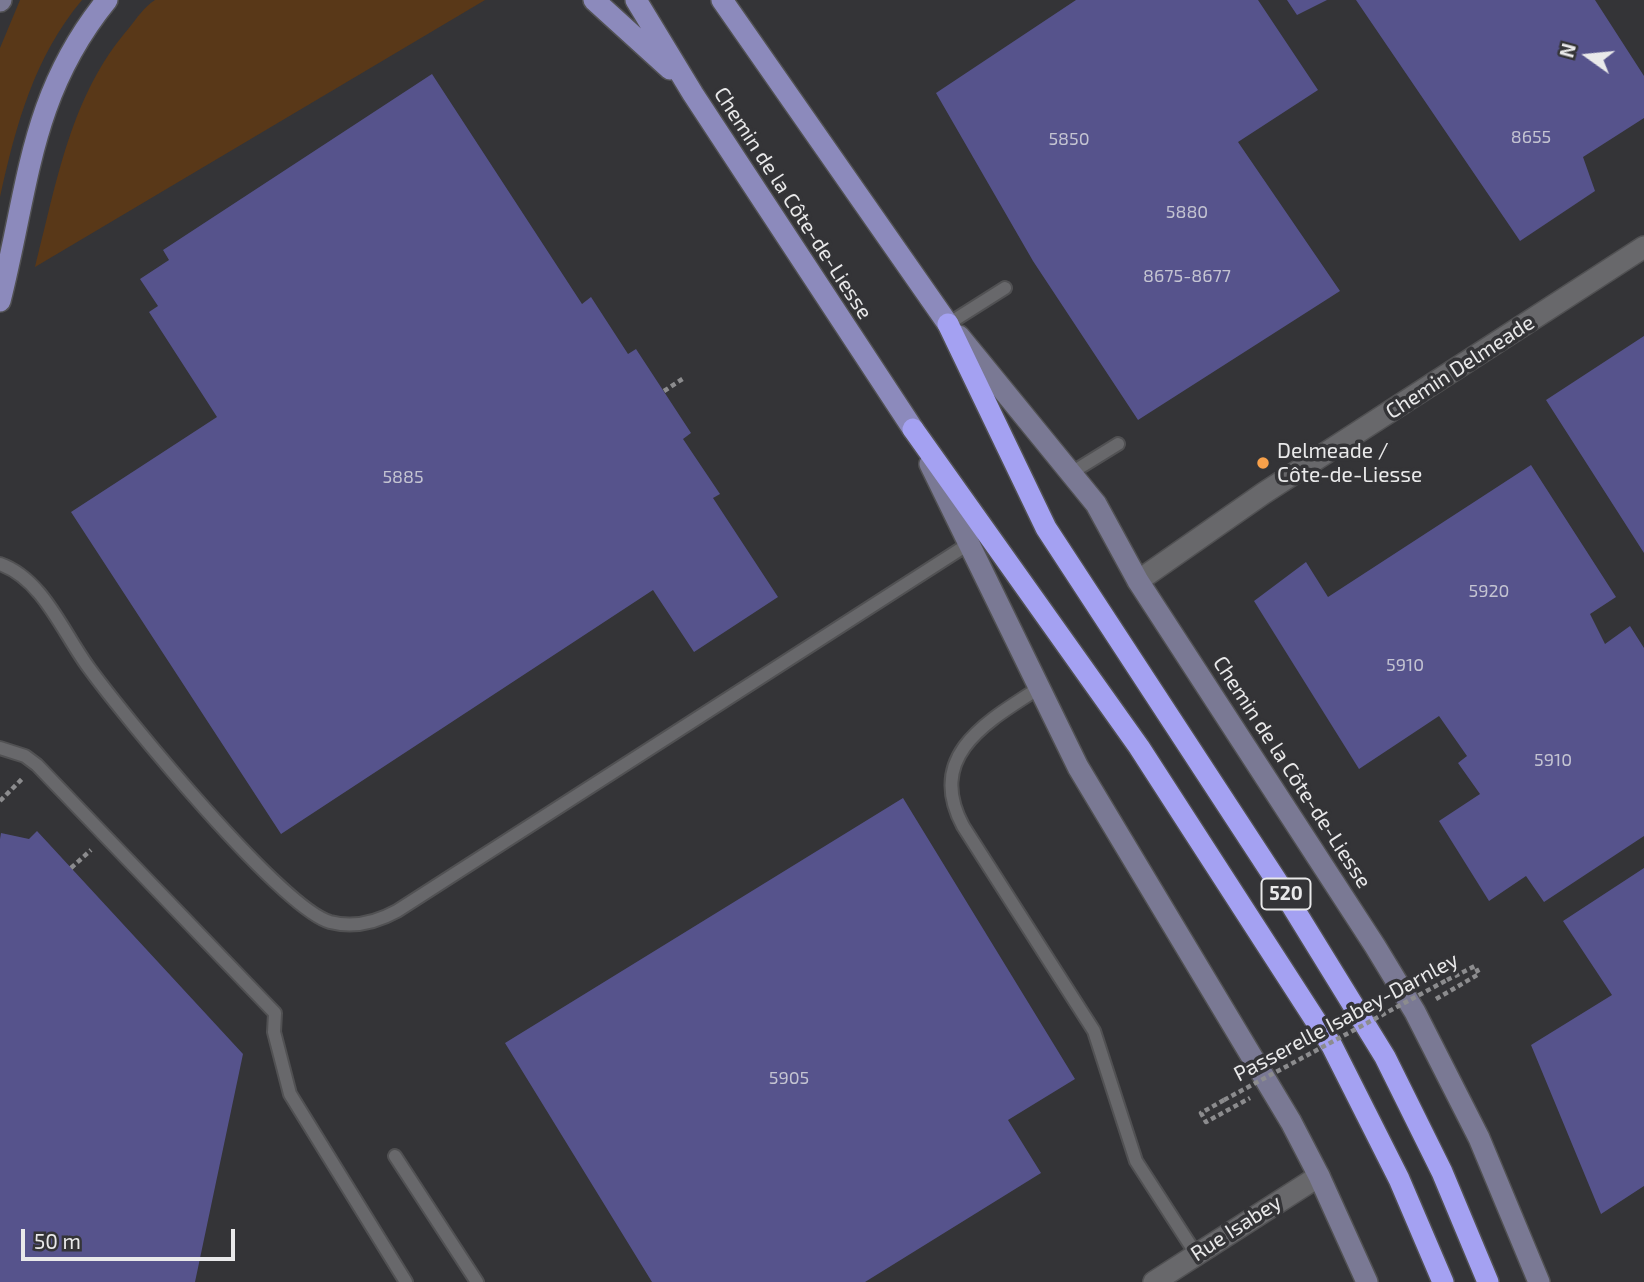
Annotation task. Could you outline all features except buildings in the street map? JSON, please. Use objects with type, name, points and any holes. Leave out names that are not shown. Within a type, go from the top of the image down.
[{"type":"highway","name":"Chemin de la Côte-de-Liesse","points":[[948,324],[1046,528],[1292,904],[1385,1057],[1442,1172],[1488,1282]]},
{"type":"highway","name":"Chemin de la Côte-de-Liesse","points":[[913,429],[1139,747],[1324,1034],[1399,1179],[1443,1282]]},
{"type":"main road","points":[[0,301],[41,117],[68,55],[107,0]]},
{"type":"main road","points":[[594,0],[654,53],[693,94]]},
{"type":"main road","name":"Chemin de la Côte-de-Liesse","points":[[636,0],[693,94],[913,429],[1078,767],[1270,1087],[1319,1176],[1367,1282]]},
{"type":"main road","name":"Chemin de la Côte-de-Liesse","points":[[722,0],[948,324],[1096,504],[1138,581],[1326,868],[1415,1012],[1479,1138],[1539,1282]]},
{"type":"street","name":"Chemin Delmeade","points":[[1138,581],[1265,493],[1644,247]]},
{"type":"street","name":"Rue Isabey","points":[[1154,1282],[1319,1176]]},
{"type":"lane","points":[[948,324],[1004,288]]},
{"type":"lane","points":[[1071,473],[1118,444]]},
{"type":"lane","points":[[0,564],[12,568],[37,590],[112,699],[263,869],[307,910],[328,921],[350,924],[374,921],[397,911],[970,543]]},
{"type":"lane","points":[[1039,688],[994,718],[966,743],[953,773],[954,806],[963,826],[1094,1031],[1136,1161],[1196,1254]]},
{"type":"lane","points":[[0,748],[25,756],[37,765],[275,1013],[274,1032],[290,1094],[406,1282]]},
{"type":"lane","points":[[395,1156],[477,1282]]},
{"type":"path","points":[[664,391],[684,378]]},
{"type":"path","points":[[0,801],[6,793]]},
{"type":"path","points":[[71,869],[76,864]]},
{"type":"path","name":"Passerelle Isabey-Darnley","points":[[1251,1097],[1206,1122],[1201,1113],[1475,966],[1479,974],[1436,999]]},
{"type":"shaded area","points":[[20,0],[82,0],[65,22],[39,68],[20,118],[0,197],[0,48]]},
{"type":"shaded area","points":[[155,0],[485,0],[35,267],[59,172],[79,111],[109,54],[141,13]]},
{"type":"place","name":"Delmeade / Côte-de-Liesse","points":[[1263,463]]}]
